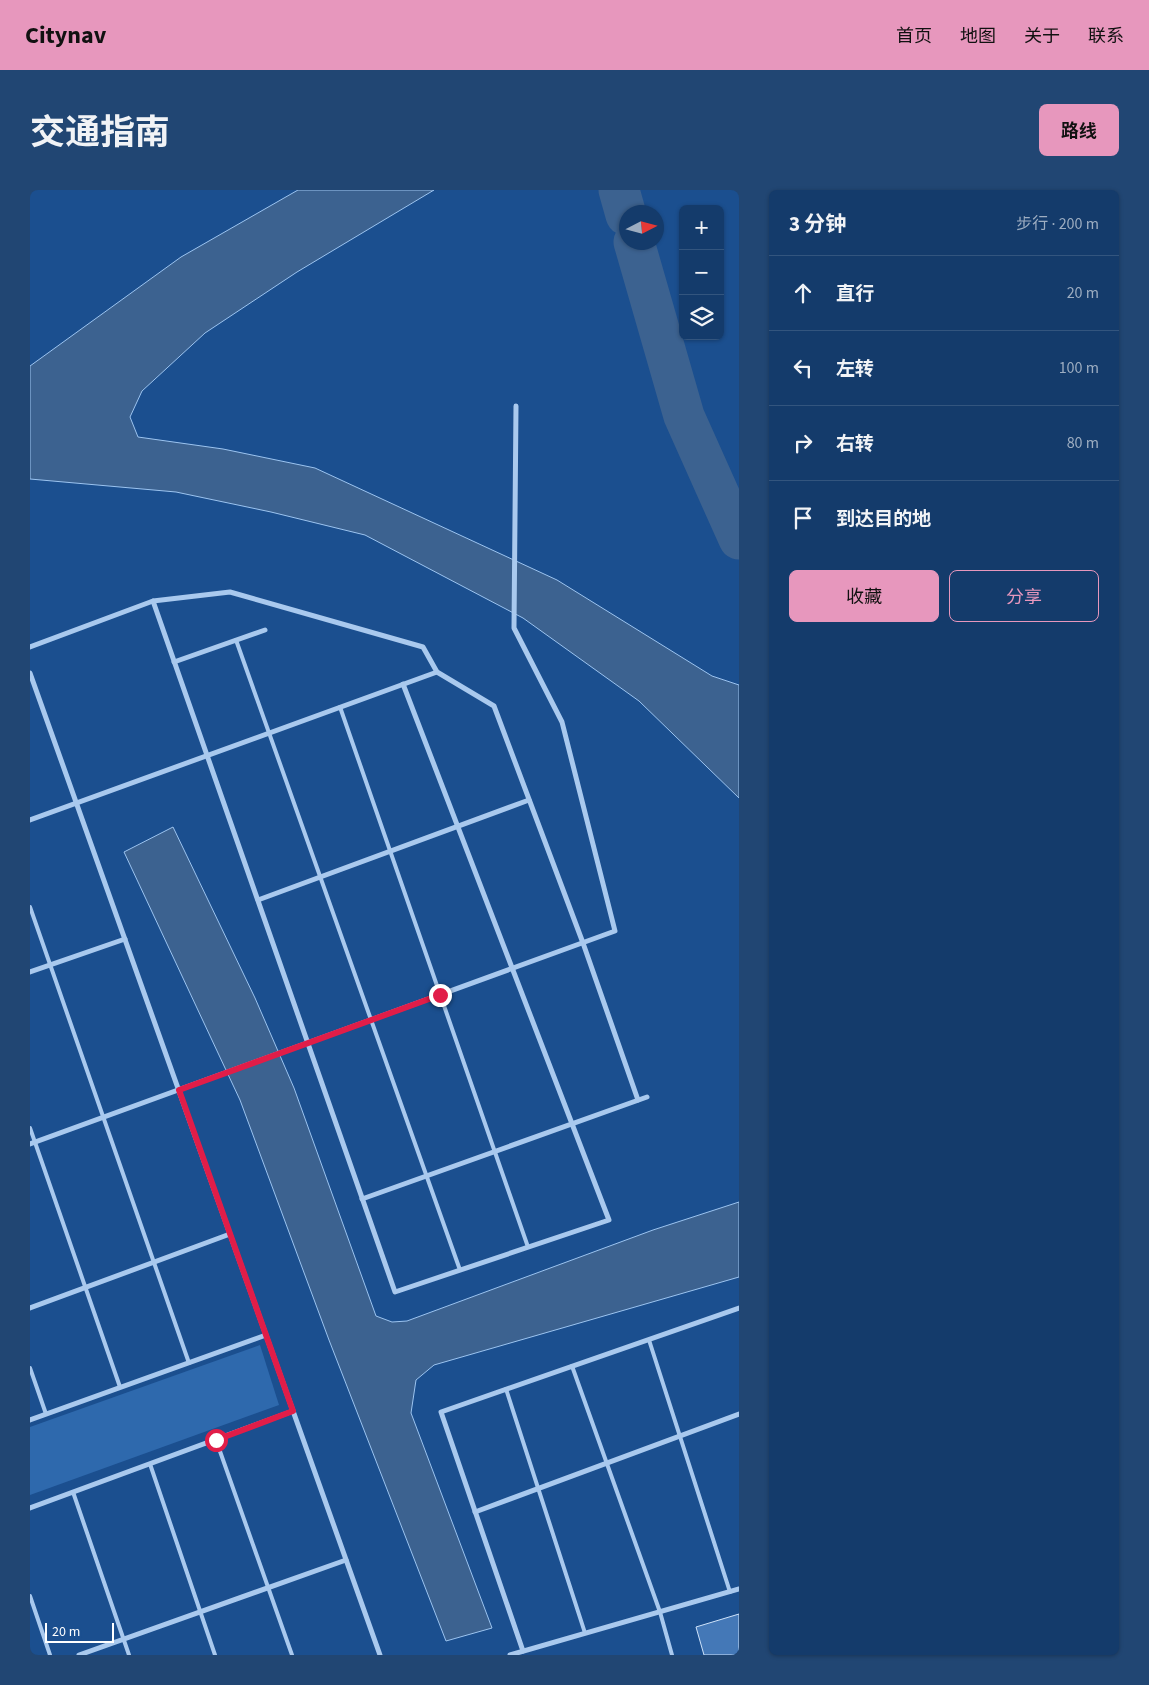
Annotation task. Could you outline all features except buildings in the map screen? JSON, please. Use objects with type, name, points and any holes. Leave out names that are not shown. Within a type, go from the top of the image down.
[{"type":"street","points":[[32,1143],[615,931],[562,722],[514,628],[516,406]]},
{"type":"street","points":[[30,647],[153,601],[230,592],[423,648],[437,672],[494,706],[583,943],[638,1100]]},
{"type":"street","points":[[153,601],[395,1292],[609,1220],[403,684]]},
{"type":"street","points":[[174,662],[265,630]]},
{"type":"street","points":[[30,820],[437,672]]},
{"type":"street","points":[[30,673],[380,1655]]},
{"type":"street","points":[[258,900],[529,800]]},
{"type":"street","points":[[30,972],[125,938]]},
{"type":"street","points":[[362,1200],[647,1097]]},
{"type":"street","points":[[30,1308],[230,1234]]},
{"type":"street","points":[[523,1651],[440,1412],[739,1308]]},
{"type":"street","points":[[30,1420],[266,1335]]},
{"type":"street","points":[[30,1508],[293,1411]]},
{"type":"street","points":[[475,1512],[739,1414]]},
{"type":"street","points":[[79,1655],[346,1560]]},
{"type":"street","points":[[510,1655],[739,1589]]},
{"type":"lane","points":[[236,640],[460,1270]]},
{"type":"lane","points":[[340,707],[528,1247]]},
{"type":"lane","points":[[30,907],[189,1363]]},
{"type":"lane","points":[[30,1128],[32,1143],[86,1288],[120,1387]]},
{"type":"lane","points":[[649,1340],[730,1592]]},
{"type":"lane","points":[[572,1366],[660,1612],[672,1655]]},
{"type":"lane","points":[[30,1368],[46,1414]]},
{"type":"lane","points":[[506,1389],[585,1633]]},
{"type":"lane","points":[[216,1440],[292,1655]]},
{"type":"lane","points":[[150,1464],[214,1655]]},
{"type":"lane","points":[[73,1492],[129,1655]]},
{"type":"lane","points":[[30,1596],[50,1655]]},
{"type":"shaded area","points":[[298,190],[434,190],[297,272],[205,333],[142,391],[130,417],[138,437],[223,449],[315,468],[557,580],[712,676],[739,685],[739,798],[639,701],[523,618],[365,535],[271,512],[176,492],[30,479],[30,366],[181,257]]},
{"type":"shaded area","points":[[173,827],[255,998],[294,1088],[376,1316],[392,1322],[407,1321],[653,1230],[739,1202],[739,1277],[434,1365],[416,1380],[411,1413],[492,1628],[446,1641],[329,1340],[240,1100],[124,852]]},
{"type":"shaded area","points":[[260,1345],[279,1405],[30,1495],[30,1427]]},
{"type":"waterway","points":[[619,190],[623,205]]},
{"type":"waterway","points":[[636,250],[684,416],[739,539]]},
{"type":"route","points":[[216,1440],[293,1411],[179,1090],[440,995]]}]
